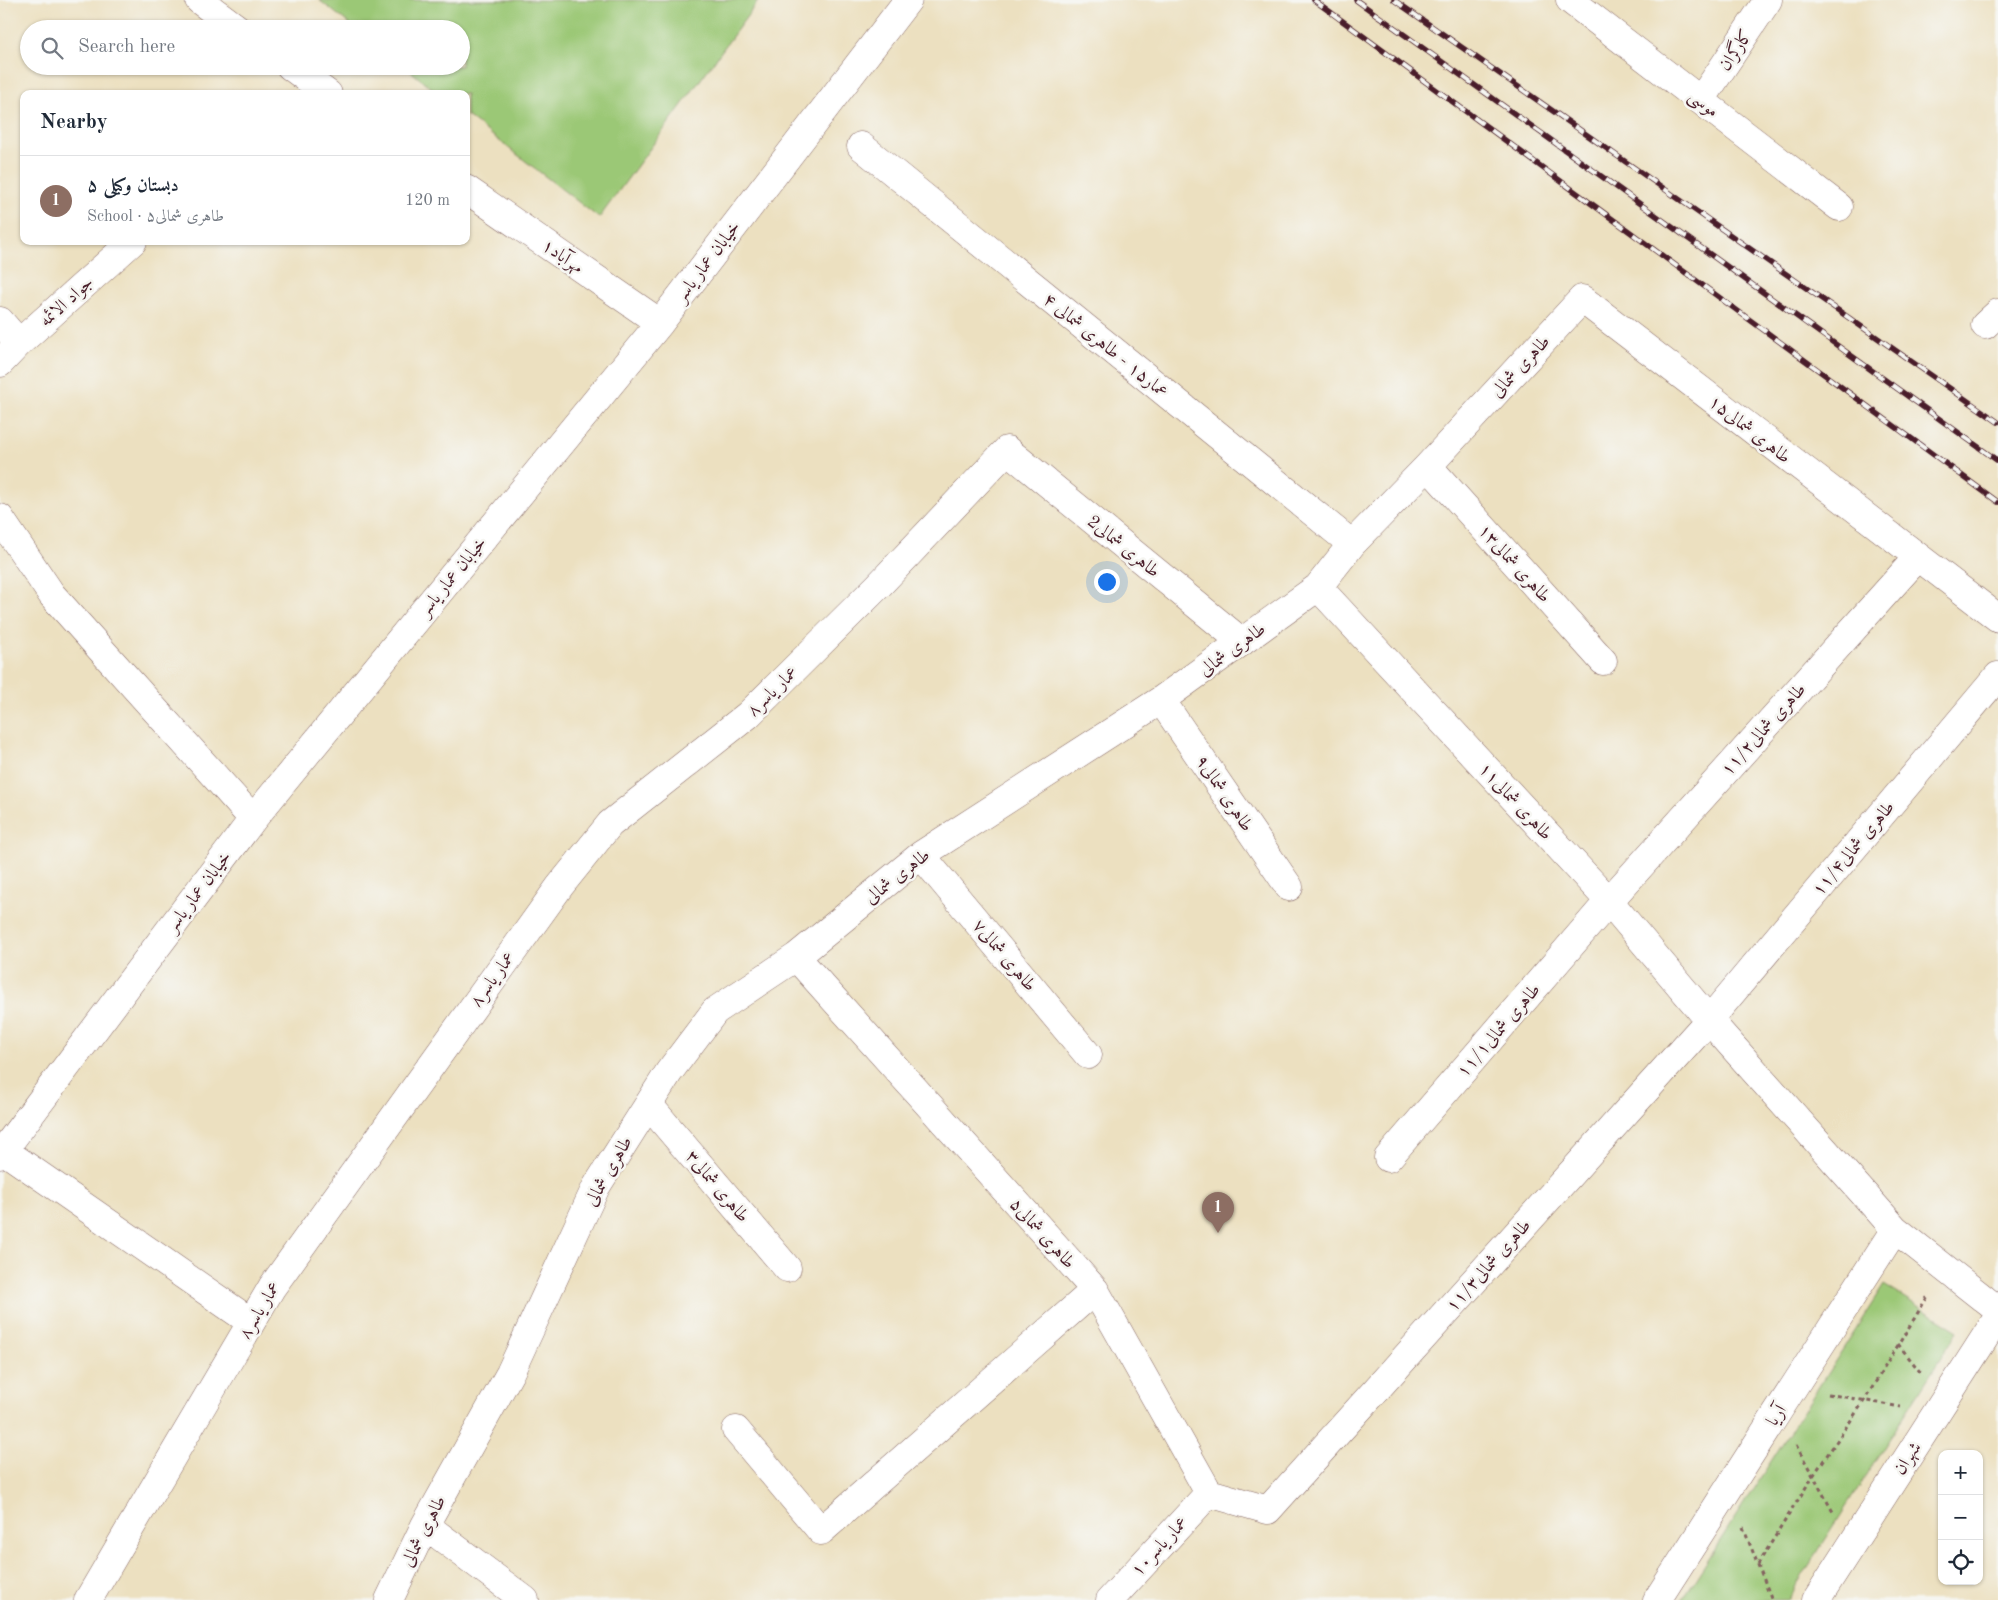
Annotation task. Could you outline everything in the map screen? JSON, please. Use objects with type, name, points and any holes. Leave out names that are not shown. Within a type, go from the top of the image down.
[{"type":"street","points":[[199,0],[226,20]]},
{"type":"street","name":"خیابان عمار یاسر","points":[[2,1152],[253,818],[660,324],[908,0]]},
{"type":"street","name":"موسی","points":[[1570,0],[1839,207]]},
{"type":"street","name":"کارگران","points":[[1700,100],[1768,0]]},
{"type":"street","points":[[299,75],[314,90]]},
{"type":"street","name":"عمار۱۵ - طاهری شمالی ۴","points":[[861,146],[1352,544]]},
{"type":"street","name":"مهرآباد۱","points":[[470,192],[660,324]]},
{"type":"street","name":"جواد الائمه","points":[[0,363],[19,343],[129,245]]},
{"type":"street","name":"طاهری شمالی","points":[[389,1600],[425,1525],[510,1373],[596,1187],[669,1072],[714,1011],[796,957],[921,855],[1161,700],[1318,587],[1352,544],[1428,466],[1582,299]]},
{"type":"street","name":"طاهری شمالی۱۵","points":[[1582,299],[1917,558],[1998,618]]},
{"type":"street","points":[[0,321],[19,343]]},
{"type":"street","name":"طاهری شمالی2","points":[[1007,450],[1242,642]]},
{"type":"street","name":"عمار یاسر۸","points":[[88,1600],[272,1287],[548,902],[610,824],[748,715],[878,585],[1007,450]]},
{"type":"street","name":"طاهری شمالی۱۳","points":[[1428,466],[1603,661]]},
{"type":"street","points":[[0,518],[52,594],[253,818]]},
{"type":"street","name":"طاهری شمالی۱۱/۲","points":[[1609,901],[1917,558]]},
{"type":"street","name":"طاهری شمالی۱۱","points":[[1318,587],[1609,901],[1709,1020],[1895,1229],[1998,1310]]},
{"type":"street","name":"طاهری شمالی۱۱/۴","points":[[1709,1020],[1998,676]]},
{"type":"street","name":"طاهری شمالی۹","points":[[1161,700],[1289,887]]},
{"type":"street","name":"طاهری شمالی۷","points":[[921,855],[1088,1055]]},
{"type":"street","name":"طاهری شمالی۱۱/۱","points":[[1388,1158],[1609,901]]},
{"type":"street","name":"طاهری شمالی۵","points":[[796,957],[1095,1290],[1209,1493]]},
{"type":"street","name":"طاهری شمالی۱۱/۳","points":[[1209,1493],[1268,1510],[1709,1020]]},
{"type":"street","name":"طاهری شمالی۳","points":[[649,1105],[787,1268]]},
{"type":"street","points":[[2,1152],[252,1322]]},
{"type":"street","name":"آریا","points":[[1657,1600],[1895,1229]]},
{"type":"street","points":[[736,1430],[821,1531],[1095,1290]]},
{"type":"street","name":"شهران","points":[[1816,1600],[1998,1317]]},
{"type":"street","name":"عمار یاسر۱۰","points":[[1110,1600],[1209,1493]]},
{"type":"street","points":[[425,1525],[525,1600]]},
{"type":"path","points":[[1758,1564],[1813,1476],[1864,1401],[1944,1268]]},
{"type":"path","points":[[1793,1388],[1936,1413]]},
{"type":"path","points":[[1778,1412],[1851,1545]]},
{"type":"path","points":[[1728,1490],[1772,1600]]},
{"type":"green space","points":[[319,0],[759,0],[599,218],[470,118],[470,90],[434,90],[415,75],[470,75],[470,20],[345,20]]},
{"type":"green space","points":[[1884,1285],[1958,1331],[1787,1600],[1682,1600]]},
{"type":"railway","points":[[1314,0],[1998,502]]},
{"type":"railway","points":[[1356,0],[1998,461]]},
{"type":"railway","points":[[1394,0],[1998,422]]},
{"type":"place","name":"دبستان وکیلی ۵","points":[[1218,1233]]}]
